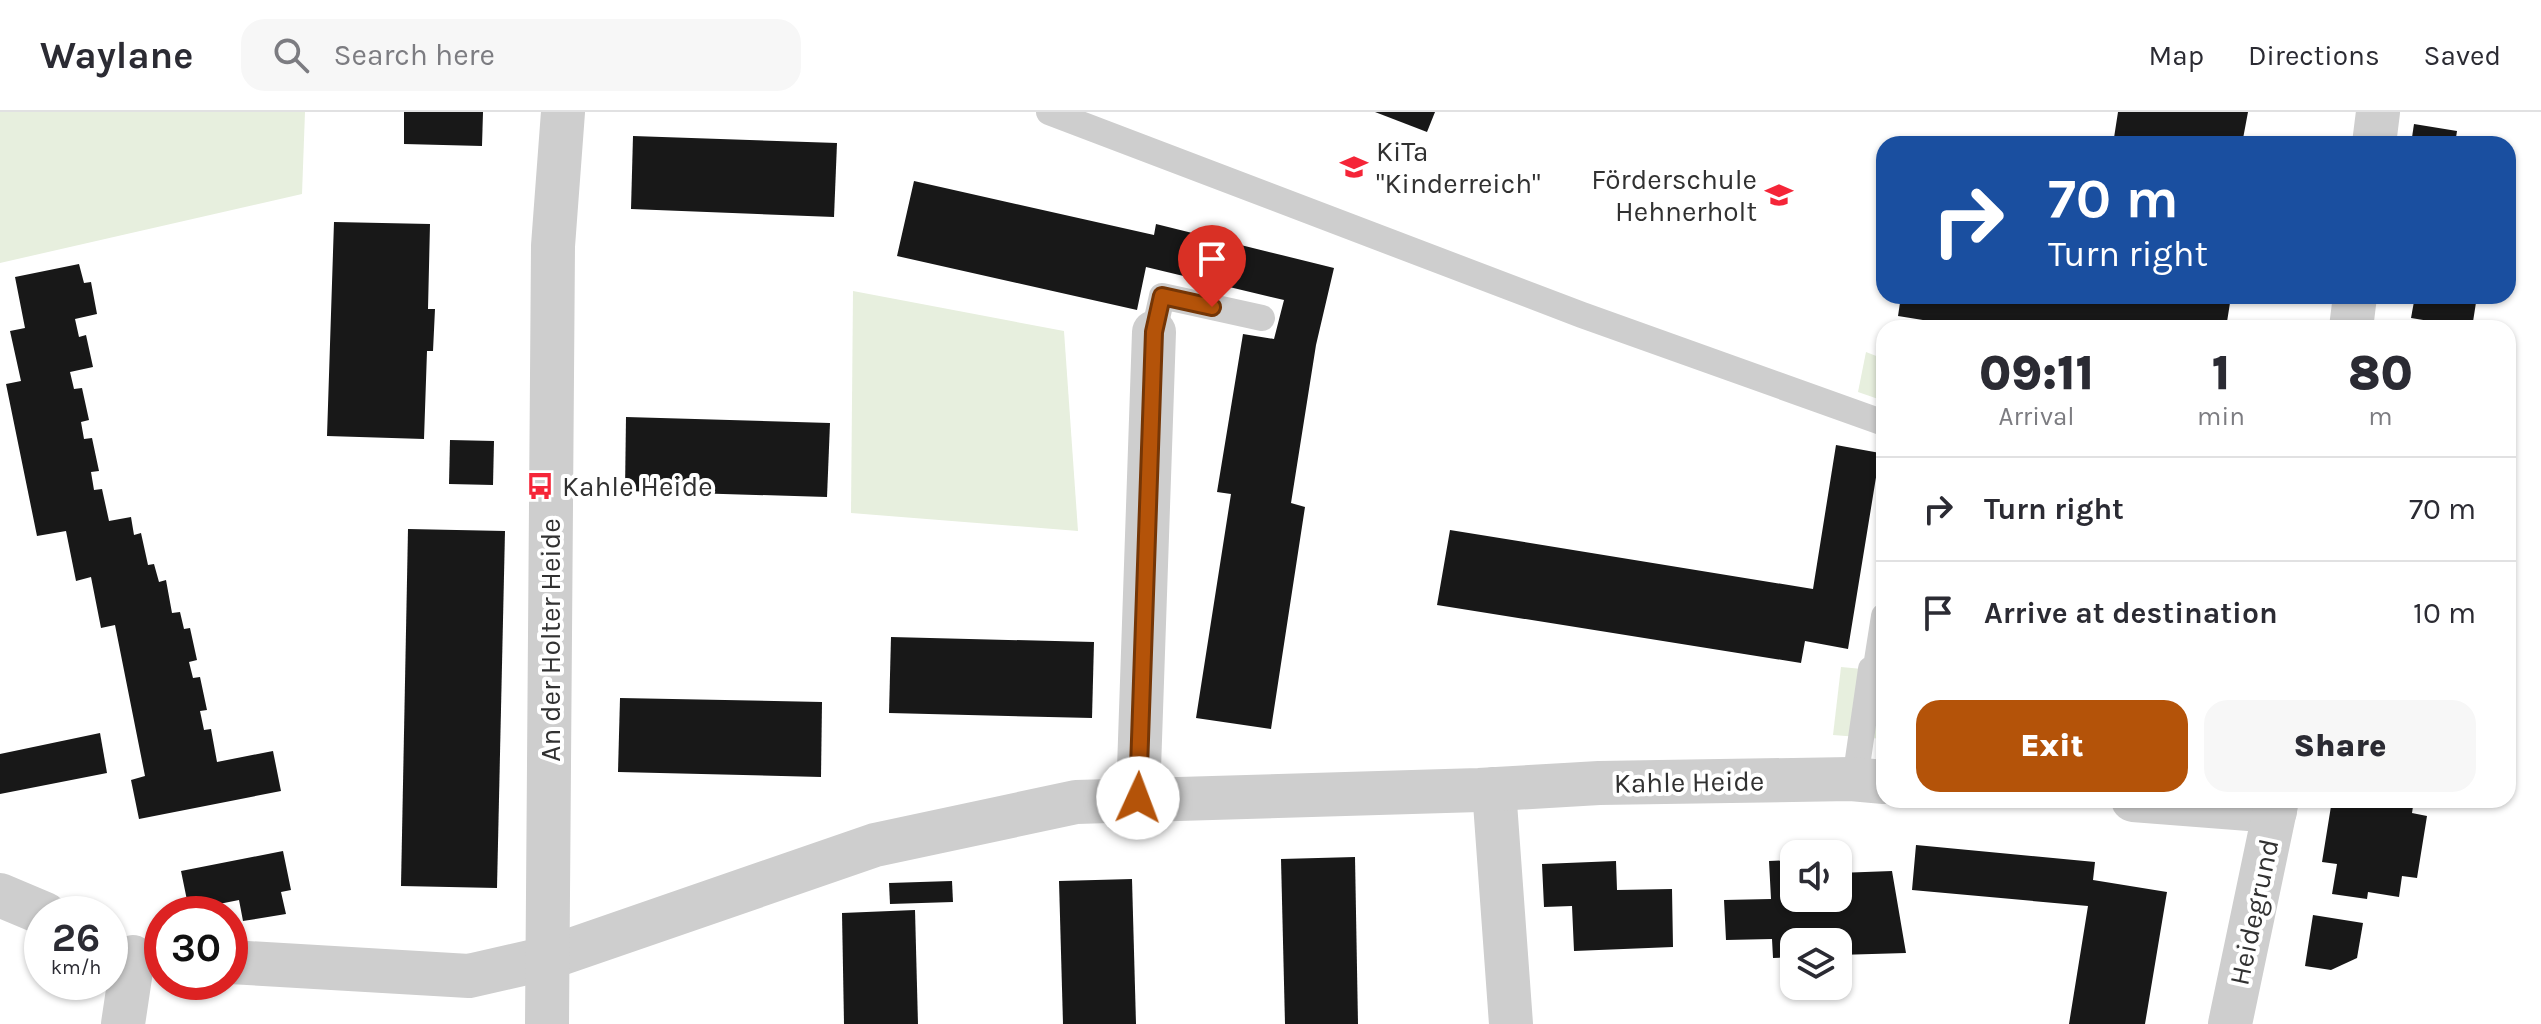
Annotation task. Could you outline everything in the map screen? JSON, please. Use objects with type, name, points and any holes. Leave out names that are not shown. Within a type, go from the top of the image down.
[{"type":"street","name":"An der Holter Heide","points":[[547,1024],[553,246],[563,112]]},
{"type":"street","points":[[2375,136],[2378,112]]},
{"type":"street","points":[[1138,798],[1154,332]]},
{"type":"street","name":"Kahle Heide","points":[[248,963],[469,976],[548,958],[875,845],[1076,802],[1599,783],[1869,781]]},
{"type":"street","points":[[1494,789],[1511,1024]]},
{"type":"street","name":"Heidegrund","points":[[2230,1024],[2275,808]]},
{"type":"street","points":[[0,895],[24,905]]},
{"type":"street","points":[[123,1024],[135,954]]},
{"type":"lane","points":[[1049,112],[1582,315],[1876,420]]},
{"type":"lane","points":[[1154,332],[1162,296],[1262,318]]},
{"type":"lane","points":[[1869,781],[1871,669],[1876,667]]},
{"type":"green space","points":[[0,112],[305,112],[302,194],[0,263]]},
{"type":"green space","points":[[853,291],[1064,331],[1078,531],[851,513]]},
{"type":"green space","points":[[1866,352],[1876,356],[1876,398],[1858,392]]},
{"type":"green space","points":[[1841,667],[1876,670],[1876,738],[1833,735]]},
{"type":"building","points":[[404,112],[483,112],[482,146],[404,144]]},
{"type":"building","points":[[1375,112],[1435,112],[1427,132]]},
{"type":"building","points":[[2118,112],[2248,112],[2244,136],[2114,136]]},
{"type":"building","points":[[2414,124],[2457,131],[2456,136],[2412,136]]},
{"type":"building","points":[[633,136],[837,143],[834,217],[631,209]]},
{"type":"building","points":[[914,181],[1154,235],[1156,224],[1334,268],[1316,345],[1291,503],[1305,507],[1271,729],[1196,718],[1231,494],[1217,492],[1243,334],[1274,339],[1284,300],[1146,267],[1137,310],[897,256]]},
{"type":"building","points":[[334,222],[430,224],[428,309],[435,309],[433,351],[427,351],[424,439],[327,436]]},
{"type":"building","points":[[79,264],[84,283],[91,282],[97,314],[75,319],[79,337],[86,335],[93,367],[70,372],[74,389],[82,388],[89,420],[81,422],[84,439],[92,438],[99,471],[91,472],[94,490],[102,489],[109,521],[131,517],[134,535],[141,533],[148,565],[154,564],[159,582],[166,580],[172,613],[180,612],[184,629],[190,628],[197,660],[189,662],[193,678],[200,677],[207,710],[200,711],[204,730],[211,729],[217,762],[273,751],[281,791],[139,819],[131,780],[145,776],[115,625],[101,628],[91,577],[76,581],[66,531],[37,536],[6,384],[21,381],[10,331],[25,328],[15,277]]},
{"type":"building","points":[[1900,304],[2230,304],[2227,320],[1923,320],[1898,316]]},
{"type":"building","points":[[2414,304],[2476,304],[2473,320],[2411,318]]},
{"type":"building","points":[[626,417],[830,423],[827,497],[625,491]]},
{"type":"building","points":[[450,440],[494,441],[493,485],[449,484]]},
{"type":"building","points":[[1836,445],[1876,452],[1876,478],[1848,649],[1805,641],[1801,663],[1437,605],[1450,530],[1813,589]]},
{"type":"building","points":[[408,529],[505,531],[497,888],[401,886]]},
{"type":"building","points":[[891,637],[1094,642],[1092,718],[889,713]]},
{"type":"building","points":[[620,698],[822,702],[821,777],[618,772]]},
{"type":"building","points":[[100,733],[107,773],[0,794],[0,754]]},
{"type":"building","points":[[2331,808],[2413,808],[2412,813],[2427,816],[2417,878],[2402,876],[2399,897],[2368,892],[2367,899],[2332,894],[2337,864],[2322,862]]},
{"type":"building","points":[[1916,845],[2095,862],[2093,880],[2167,892],[2145,1024],[2069,1024],[2088,906],[1912,890]]},
{"type":"building","points":[[283,851],[291,890],[281,892],[286,914],[248,920],[248,896],[186,896],[181,871]]},
{"type":"building","points":[[1355,857],[1358,1024],[1285,1024],[1281,859]]},
{"type":"building","points":[[1616,861],[1617,890],[1672,889],[1673,947],[1574,951],[1572,906],[1544,907],[1542,864]]},
{"type":"building","points":[[1769,861],[1780,861],[1780,912],[1852,912],[1852,872],[1892,871],[1906,953],[1852,955],[1852,928],[1780,928],[1780,958],[1773,958],[1772,939],[1726,940],[1724,900],[1771,899]]},
{"type":"building","points":[[1132,879],[1136,1024],[1063,1024],[1059,881]]},
{"type":"building","points":[[952,881],[953,902],[890,904],[889,883]]},
{"type":"building","points":[[915,910],[918,1024],[844,1024],[842,913]]},
{"type":"building","points":[[2313,915],[2363,923],[2357,958],[2331,970],[2305,966]]},
{"type":"place","name":"KiTa \"Kinderreich\"","points":[[1354,167]]},
{"type":"place","name":"Förderschule Hehnerholt","points":[[1779,195]]},
{"type":"place","name":"Kahle Heide","points":[[540,486]]},
{"type":"route","points":[[1138,798],[1154,332],[1162,296],[1212,307]]}]
